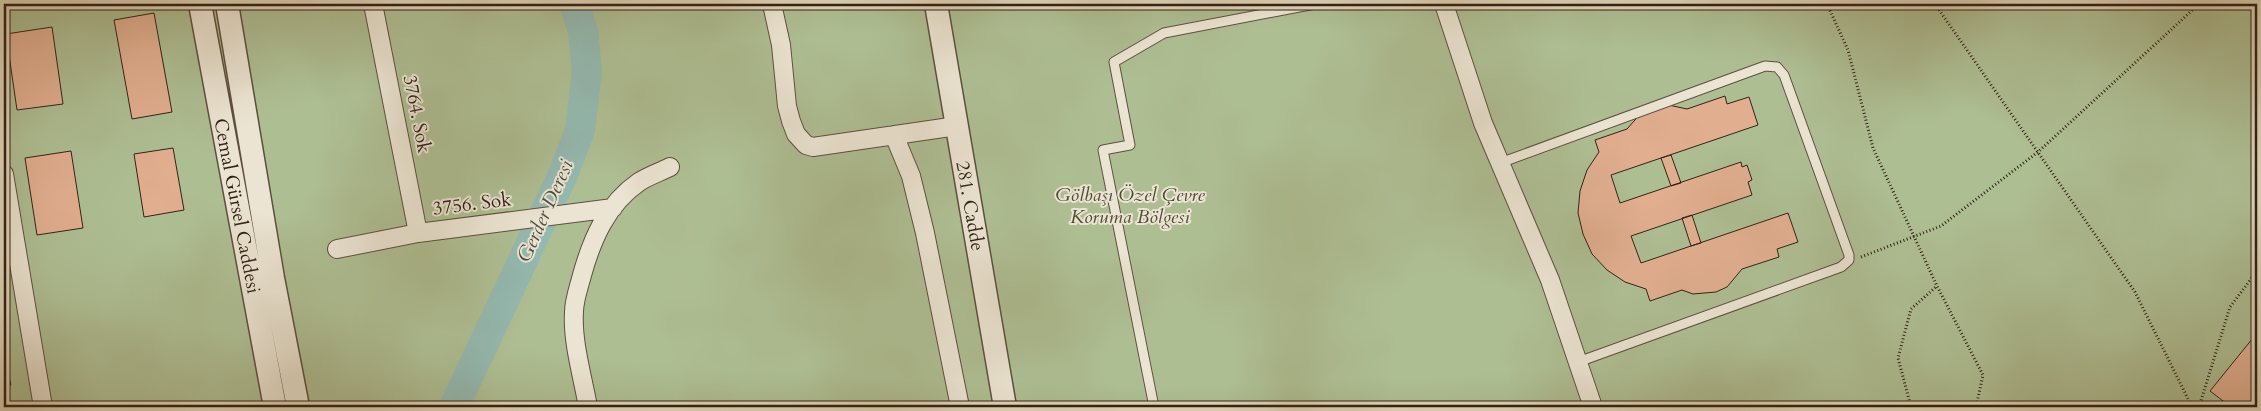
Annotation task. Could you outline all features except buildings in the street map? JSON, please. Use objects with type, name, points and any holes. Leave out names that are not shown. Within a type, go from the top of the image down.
[{"type":"street","name":"Cemal Gürsel Caddesi","points":[[200,4],[275,407]]},
{"type":"street","name":"Cemal Gürsel Caddesi","points":[[227,4],[273,278],[298,407]]},
{"type":"street","name":"3764. Sok","points":[[374,4],[418,233]]},
{"type":"street","points":[[772,4],[781,45],[787,106],[796,134],[806,144],[813,147],[957,126]]},
{"type":"street","name":"281. Cadde","points":[[936,4],[1005,407]]},
{"type":"street","points":[[1444,4],[1483,123],[1550,280],[1593,407]]},
{"type":"street","points":[[894,135],[911,176],[925,232],[960,407]]},
{"type":"street","points":[[588,407],[574,330],[574,313],[589,249],[613,208],[626,192],[640,181],[670,167]]},
{"type":"street","points":[[4,174],[11,260],[43,407]]},
{"type":"street","name":"3756. Sok","points":[[337,249],[418,233],[613,208]]},
{"type":"lane","points":[[1154,407],[1104,150],[1130,145],[1114,62],[1164,33],[1315,4]]},
{"type":"lane","points":[[1500,163],[1765,66],[1778,67],[1784,75],[1849,254],[1846,263],[1841,267],[1578,362]]},
{"type":"path","points":[[1827,4],[1848,50],[1873,148],[1937,286],[1983,375],[1976,407]]},
{"type":"path","points":[[1934,4],[2135,292],[2192,407]]},
{"type":"path","points":[[1846,263],[1941,226],[2038,152],[2199,4]]},
{"type":"path","points":[[2199,407],[2230,307],[2257,271]]},
{"type":"path","points":[[1911,407],[1898,358],[1911,309],[1937,286]]},
{"type":"green space","name":"Gölbaşı Özel Çevre Koruma Bölgesi","points":[[4,4],[2257,4],[2257,407],[4,407]]},
{"type":"waterway","name":"Gerder Deresi","points":[[454,407],[562,177],[580,130],[587,71],[583,31],[574,4]]}]
